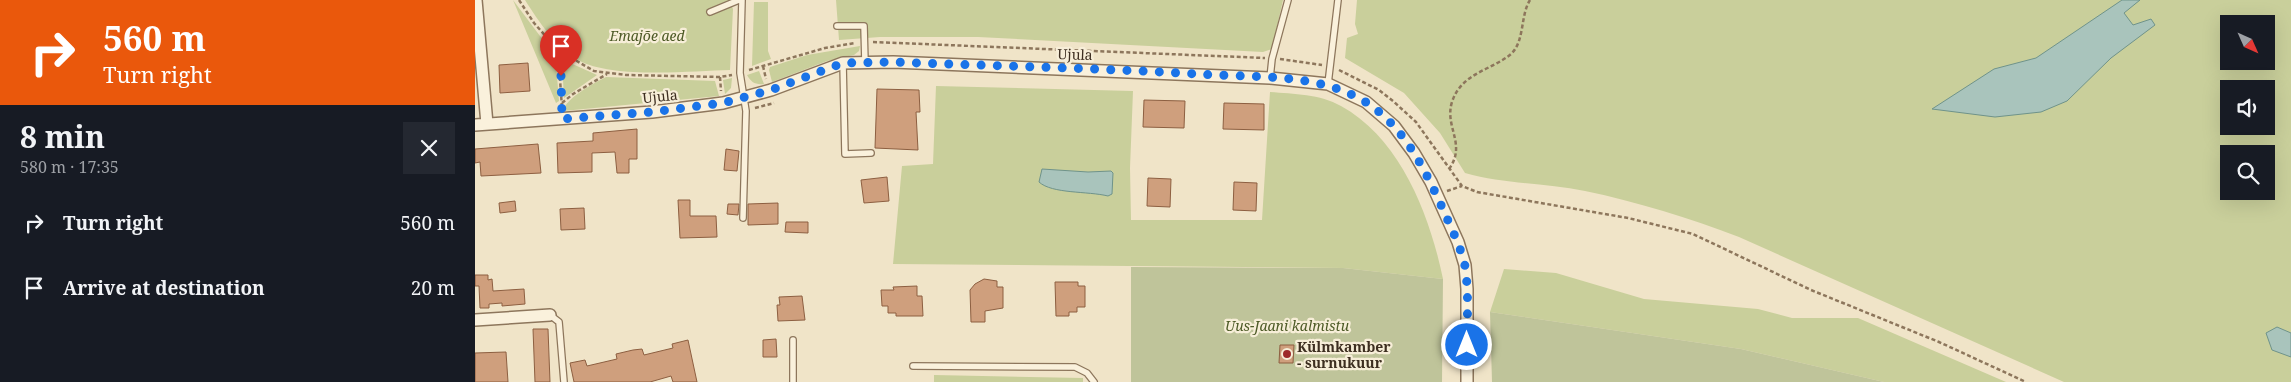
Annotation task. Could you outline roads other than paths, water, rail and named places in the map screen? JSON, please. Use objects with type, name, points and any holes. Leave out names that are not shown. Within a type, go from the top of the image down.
[{"type":"street","points":[[476,0],[487,124]]},
{"type":"street","name":"Ujula","points":[[475,125],[652,112],[723,103],[745,98],[843,63],[865,62],[1270,78],[1329,84],[1365,102],[1393,126],[1414,153],[1437,196],[1465,265],[1467,289],[1467,382]]},
{"type":"street","points":[[475,320],[550,315]]},
{"type":"lane","points":[[710,12],[740,0],[740,73],[746,111],[743,218]]},
{"type":"lane","points":[[1270,78],[1272,59],[1288,0]]},
{"type":"lane","points":[[1329,84],[1338,0]]},
{"type":"lane","points":[[837,26],[864,26],[865,62]]},
{"type":"lane","points":[[843,63],[845,154],[871,153]]},
{"type":"lane","points":[[550,315],[559,322],[564,382]]},
{"type":"lane","points":[[793,340],[793,382]]},
{"type":"lane","points":[[913,366],[1075,367],[1087,373],[1094,382]]},
{"type":"water","points":[[2122,0],[2140,0],[2124,13],[2133,25],[2151,19],[2155,25],[2111,58],[2067,101],[2041,112],[1995,117],[1932,109],[1994,69],[2036,58]]},
{"type":"water","points":[[1042,169],[1088,172],[1111,171],[1113,173],[1112,194],[1108,196],[1052,189],[1039,182]]},
{"type":"water","points":[[2277,327],[2291,333],[2291,357],[2272,350],[2266,333]]},
{"type":"place","name":"Külmkamber - surnukuur","points":[[1287,354]]},
{"type":"park label","name":"Emajõe aed","points":[[647,35]]},
{"type":"park label","name":"Uus-Jaani kalmistu","points":[[1287,325]]}]
